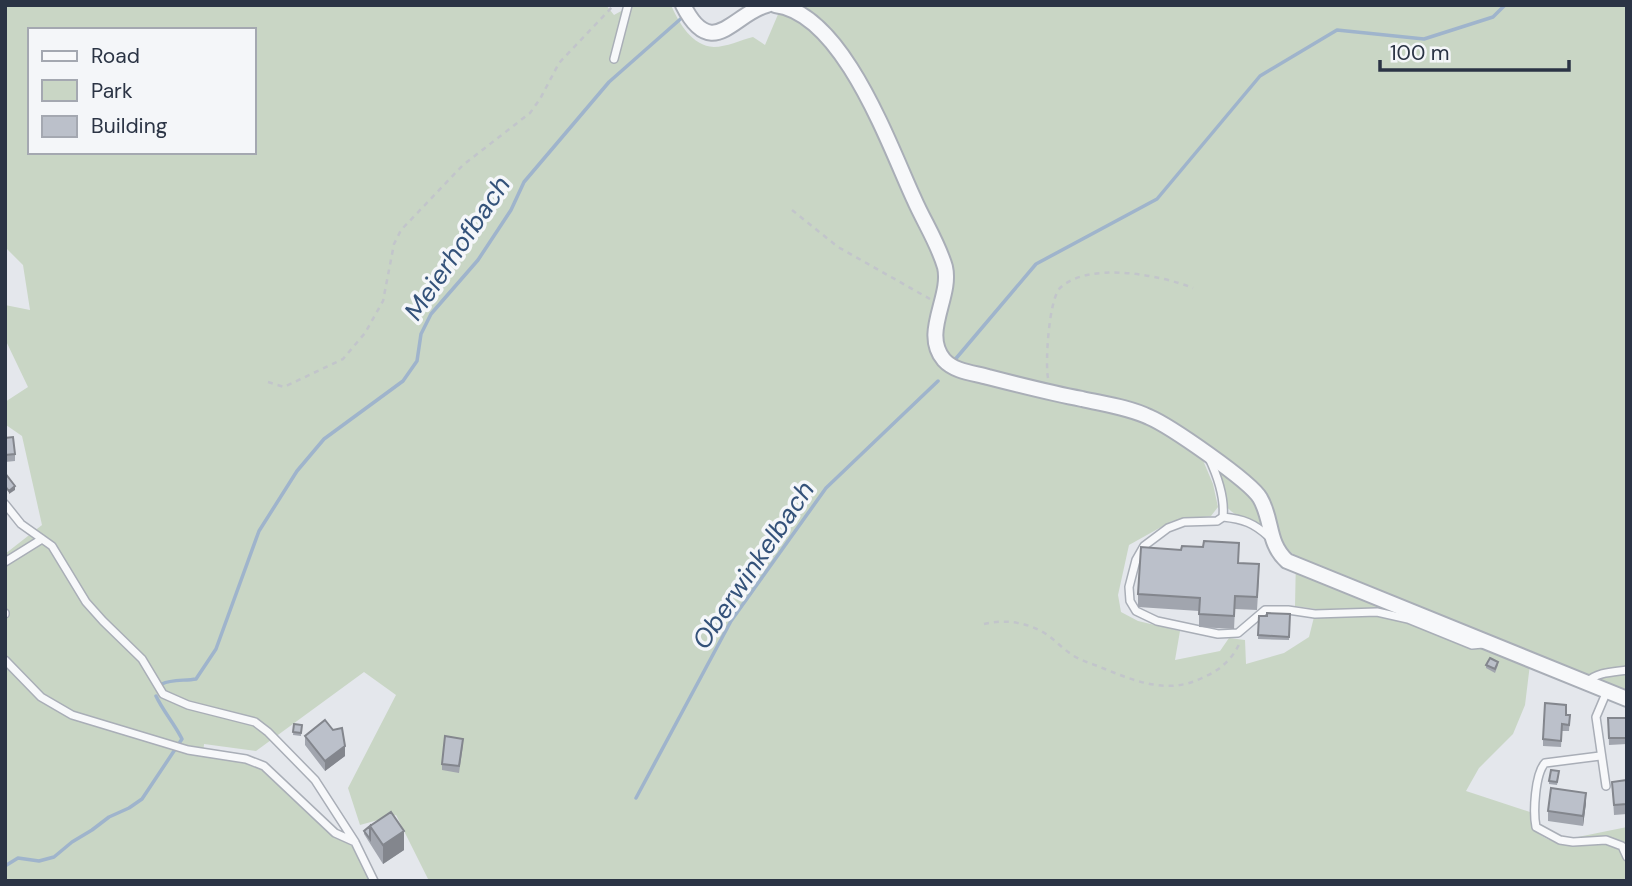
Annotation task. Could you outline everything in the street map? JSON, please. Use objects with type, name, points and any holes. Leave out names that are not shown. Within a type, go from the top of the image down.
[{"type":"street","points":[[683,5],[690,19],[703,30],[721,31],[767,5]]},
{"type":"street","points":[[775,5],[789,8],[811,22],[830,40],[855,73],[943,260],[947,285],[935,332],[942,358],[948,363],[962,370],[1147,416],[1207,455],[1258,495],[1264,506],[1272,540],[1280,554],[1294,564],[1627,698]]},
{"type":"lane","points":[[614,60],[628,5]]},
{"type":"lane","points":[[1207,455],[1214,468],[1224,506],[1223,517]]},
{"type":"lane","points":[[5,504],[21,524],[56,553],[94,612],[142,659],[163,694],[188,705],[254,722],[268,732],[316,780],[355,842],[374,881]]},
{"type":"lane","points":[[1272,540],[1244,519],[1223,517],[1217,521],[1184,522],[1168,528],[1144,546],[1136,560],[1129,587],[1130,601],[1136,611],[1157,621],[1218,634],[1238,633],[1265,610],[1315,614],[1377,612],[1408,619],[1472,645],[1490,644]]},
{"type":"lane","points":[[5,562],[42,539]]},
{"type":"lane","points":[[5,660],[34,690],[56,708],[72,715],[185,749],[246,759],[264,766],[335,833],[355,842]]},
{"type":"lane","points":[[1587,683],[1594,676],[1603,673],[1627,670]]},
{"type":"lane","points":[[1606,786],[1596,717],[1607,691]]},
{"type":"lane","points":[[1600,756],[1545,763],[1539,769],[1534,817],[1536,827],[1560,840],[1606,840],[1622,846],[1627,857]]},
{"type":"path","points":[[268,382],[284,387],[343,359],[365,333],[383,301],[394,244],[401,230],[463,165],[530,113],[559,63],[614,5]]},
{"type":"path","points":[[792,210],[838,247],[942,305]]},
{"type":"path","points":[[1049,392],[1047,365],[1053,301],[1062,286],[1081,277],[1108,273],[1163,279],[1193,288]]},
{"type":"path","points":[[984,624],[1002,620],[1024,625],[1045,633],[1072,656],[1156,687],[1188,685],[1217,671],[1237,650],[1249,624]]},
{"type":"green space","points":[[5,5],[606,5],[614,15],[632,5],[671,5],[682,26],[693,38],[706,46],[714,47],[753,37],[765,45],[782,5],[1627,5],[1627,693],[1531,656],[1525,705],[1513,734],[1479,768],[1466,791],[1530,812],[1535,830],[1561,845],[1573,838],[1627,827],[1627,881],[429,881],[396,815],[360,825],[348,788],[396,695],[364,672],[256,751],[204,744],[203,755],[242,762],[266,771],[332,834],[355,848],[370,881],[5,881],[5,554],[42,525],[22,436],[6,425],[5,402],[28,387],[5,339],[5,305],[30,310],[23,265],[5,247]],"holes":[[[1202,458],[1250,480],[1268,498],[1280,542],[1296,557],[1295,606],[1316,609],[1309,637],[1284,653],[1246,664],[1245,640],[1229,638],[1220,651],[1175,660],[1180,631],[1138,621],[1121,612],[1118,595],[1129,545],[1172,521],[1211,516],[1218,507],[1213,484]]]},
{"type":"green space","points":[[1219,470],[1248,494],[1257,507],[1264,527],[1261,528],[1234,514],[1227,507]]},
{"type":"building","points":[[13,437],[15,454],[5,455],[5,438]]},
{"type":"building","points":[[5,473],[15,486],[9,491],[5,486]]},
{"type":"building","points":[[1204,541],[1239,543],[1238,563],[1259,564],[1257,597],[1235,596],[1234,616],[1199,614],[1200,598],[1138,594],[1141,547],[1181,550],[1182,546],[1203,547]]},
{"type":"building","points":[[1267,613],[1290,614],[1289,637],[1258,635],[1259,616],[1267,616]]},
{"type":"building","points":[[1490,658],[1498,662],[1495,669],[1486,665]]},
{"type":"building","points":[[1545,703],[1566,705],[1566,715],[1570,715],[1569,725],[1562,724],[1561,741],[1543,739]]},
{"type":"building","points":[[1608,718],[1627,718],[1627,738],[1609,738]]},
{"type":"building","points":[[325,720],[333,730],[342,728],[345,746],[325,761],[305,736]]},
{"type":"building","points":[[294,724],[302,725],[301,733],[293,732]]},
{"type":"building","points":[[445,736],[463,739],[459,766],[442,764]]},
{"type":"building","points":[[1551,770],[1559,771],[1557,782],[1549,781]]},
{"type":"building","points":[[1627,780],[1627,804],[1614,805],[1612,782]]},
{"type":"building","points":[[1551,788],[1586,793],[1583,816],[1548,811]]},
{"type":"building","points":[[391,812],[404,831],[383,845],[370,826]]},
{"type":"building","points":[[370,826],[370,839],[364,831]]},
{"type":"waterway","name":"Oberwinkelbach","points":[[953,362],[1036,264],[1157,199],[1260,76],[1337,30],[1424,39],[1493,17],[1505,5]]},
{"type":"waterway","name":"Meierhofbach","points":[[162,684],[196,679],[216,649],[259,531],[297,471],[324,439],[403,381],[417,361],[421,334],[431,314],[478,260],[511,210],[524,182],[609,82],[685,15]]},
{"type":"waterway","name":"Oberwinkelbach","points":[[636,798],[731,621],[826,488],[938,381]]},
{"type":"waterway","points":[[5,866],[18,858],[39,861],[54,857],[109,817],[142,799],[182,739],[156,696]]}]
